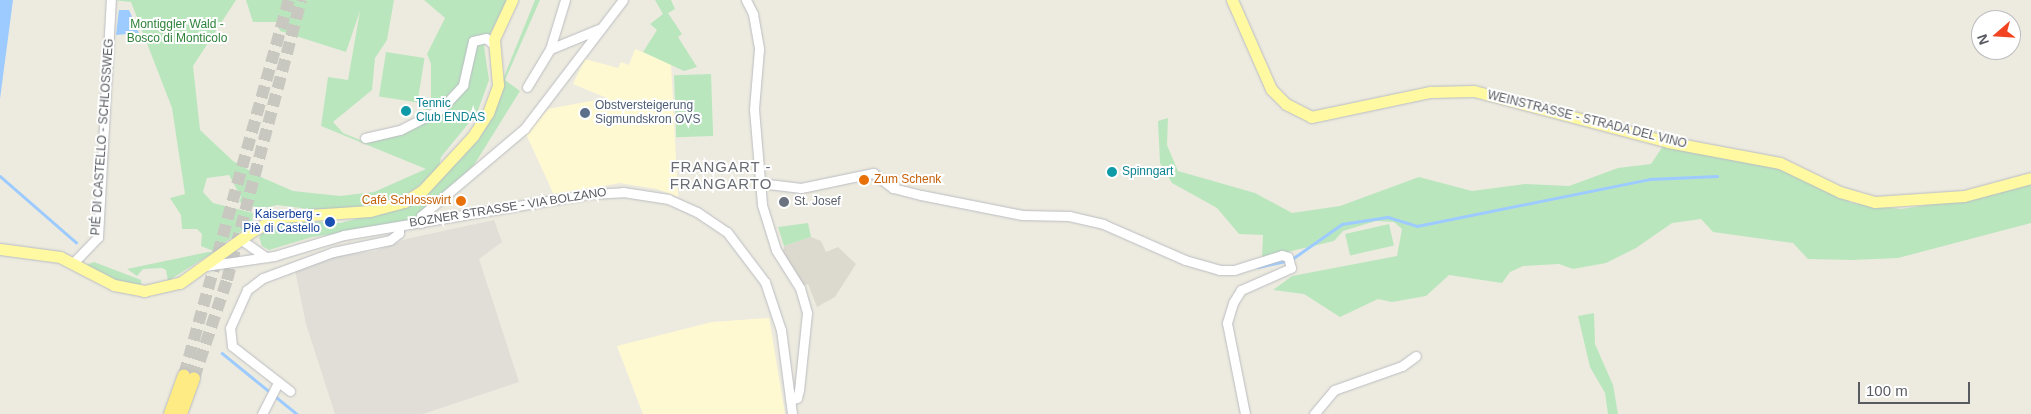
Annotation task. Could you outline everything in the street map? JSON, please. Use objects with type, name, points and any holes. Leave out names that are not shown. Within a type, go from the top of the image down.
[{"type":"highway","points":[[170,414],[189,377],[181,414]]},
{"type":"main road","points":[[0,249],[46,254],[73,262],[114,285],[144,291],[180,283],[252,231],[269,221],[296,214],[388,208],[423,190],[473,136],[488,113],[498,85],[494,45],[512,0]]},
{"type":"main road","name":"WEINSTRASSE - STRADA DEL VINO","points":[[1232,0],[1271,89],[1286,104],[1311,117],[1430,92],[1474,91],[1668,142],[1780,163],[1840,192],[1874,202],[1964,196],[2031,178]]},
{"type":"street","name":"PIÉ DI CASTELLO - SCHLOSSWEG","points":[[73,262],[98,237],[110,0]]},
{"type":"street","points":[[527,87],[550,49],[565,0]]},
{"type":"street","points":[[421,223],[421,216],[525,128],[623,0]]},
{"type":"street","points":[[746,0],[753,14],[760,49],[754,109],[760,183],[768,232],[800,288],[807,313],[799,390],[797,398],[790,400]]},
{"type":"street","points":[[550,49],[600,29]]},
{"type":"street","points":[[365,138],[400,130],[441,108],[463,85],[473,41],[486,38],[494,45]]},
{"type":"street","points":[[760,183],[801,188],[861,172],[873,173],[892,188],[921,195],[1022,215],[1069,216],[1103,224],[1185,260],[1219,270],[1234,270],[1282,255],[1288,257],[1291,268],[1241,290],[1233,303],[1228,323],[1245,414]]},
{"type":"street","name":"BOZNER STRASSE - VIA BOLZANO","points":[[205,266],[244,258],[266,258],[323,240],[399,226],[615,192],[668,199],[697,212],[727,232],[765,282],[780,330],[792,414]]},
{"type":"street","points":[[290,392],[276,385],[232,346],[230,338],[247,290],[263,278],[334,252],[390,240],[399,233],[399,226]]},
{"type":"street","points":[[252,231],[252,250]]},
{"type":"street","points":[[236,243],[266,258]]},
{"type":"street","points":[[236,243],[244,258]]},
{"type":"street","points":[[1314,414],[1334,390],[1402,366],[1416,356]]},
{"type":"street","points":[[262,414],[276,385]]},
{"type":"street","points":[[268,401],[271,414]]},
{"type":"shaded area","points":[[635,49],[671,64],[678,197],[657,189],[620,183],[554,195],[526,134],[548,109],[607,98],[573,84],[585,59],[618,68],[621,62],[629,65]]},
{"type":"shaded area","points":[[494,220],[502,242],[479,259],[519,382],[423,414],[335,414],[306,324],[295,270],[330,257],[376,251],[406,239]]},
{"type":"shaded area","points":[[811,237],[821,241],[826,252],[838,247],[856,264],[835,297],[817,307],[808,284],[802,286],[783,253],[784,246]]},
{"type":"shaded area","points":[[769,318],[785,414],[643,414],[617,346],[712,322]]},
{"type":"green space","name":"Montiggler Wald - Bosco di Monticolo","points":[[113,0],[236,0],[193,66],[200,130],[233,161],[263,178],[293,191],[340,196],[374,192],[426,169],[321,126],[328,77],[348,80],[360,11],[346,52],[280,31],[276,22],[253,22],[246,0],[394,0],[387,40],[375,58],[372,90],[333,122],[343,133],[365,142],[414,123],[431,102],[431,64],[427,54],[445,18],[424,0],[507,0],[484,46],[489,80],[477,113],[441,157],[439,167],[418,187],[384,207],[317,210],[277,205],[261,209],[239,202],[241,197],[229,175],[207,178],[203,192],[213,203],[253,213],[252,223],[213,251],[201,246],[202,234],[197,229],[182,229],[181,215],[170,198],[185,194],[172,108],[131,2]]},
{"type":"green space","points":[[535,0],[540,0],[505,80],[520,91],[474,165],[416,217],[404,224],[312,237],[269,250],[262,246],[259,237],[266,228],[284,220],[340,223],[407,206],[482,131]]},
{"type":"green space","points":[[655,0],[671,0],[675,9],[668,13],[682,34],[678,37],[697,67],[684,71],[643,52],[657,30],[650,24],[663,14]]},
{"type":"green space","points":[[386,52],[425,58],[417,103],[379,96]]},
{"type":"green space","points":[[711,74],[713,136],[676,137],[674,75]]},
{"type":"green space","points":[[1168,118],[1167,145],[1178,171],[1255,193],[1292,213],[1340,206],[1419,177],[1472,191],[1525,184],[1569,186],[1618,168],[1651,164],[1663,146],[1780,168],[1852,203],[1901,209],[1969,199],[2031,183],[2031,223],[1898,258],[1852,260],[1808,259],[1793,243],[1713,232],[1701,219],[1672,223],[1636,248],[1606,263],[1573,269],[1559,264],[1523,266],[1510,272],[1502,283],[1449,275],[1426,296],[1392,302],[1378,299],[1340,317],[1304,294],[1273,290],[1292,276],[1397,256],[1402,229],[1394,222],[1376,221],[1343,231],[1334,241],[1262,258],[1263,235],[1239,234],[1217,208],[1172,183],[1160,163],[1158,121]]},
{"type":"green space","points":[[808,223],[811,237],[784,246],[778,227]]},
{"type":"green space","points":[[1389,224],[1394,245],[1350,256],[1345,234]]},
{"type":"green space","points":[[214,252],[168,281],[166,270],[162,268],[143,269],[137,276],[127,269]]},
{"type":"green space","points":[[94,262],[141,280],[141,285],[120,282],[86,265]]},
{"type":"green space","points":[[1594,313],[1595,344],[1613,385],[1618,414],[1608,414],[1605,393],[1590,367],[1578,316]]},
{"type":"water","points":[[0,0],[13,0],[0,99]]},
{"type":"water","points":[[119,10],[129,10],[139,33],[116,35]]},
{"type":"waterway","points":[[0,176],[76,242]]},
{"type":"waterway","points":[[1292,259],[1342,224],[1388,217],[1417,226],[1650,179],[1717,176]]},
{"type":"waterway","points":[[1258,267],[1287,261]]},
{"type":"waterway","points":[[222,353],[297,414]]},
{"type":"tunnel","points":[[184,375],[289,0]]},
{"type":"tunnel","points":[[194,378],[227,280],[301,0]]},
{"type":"place","name":"Tennic Club ENDAS","points":[[406,111]]},
{"type":"place","name":"Obstversteigerung Sigmundskron OVS","points":[[585,113]]},
{"type":"place","name":"Spinngart","points":[[1112,172]]},
{"type":"place","name":"Zum Schenk","points":[[864,180]]},
{"type":"place","name":"Café Schlosswirt","points":[[461,201]]},
{"type":"place","name":"St. Josef","points":[[784,202]]},
{"type":"place","name":"Kaiserberg - Piè di Castello","points":[[330,222]]},
{"type":"district","name":"FRANGART - FRANGARTO","points":[[721,174]]}]
